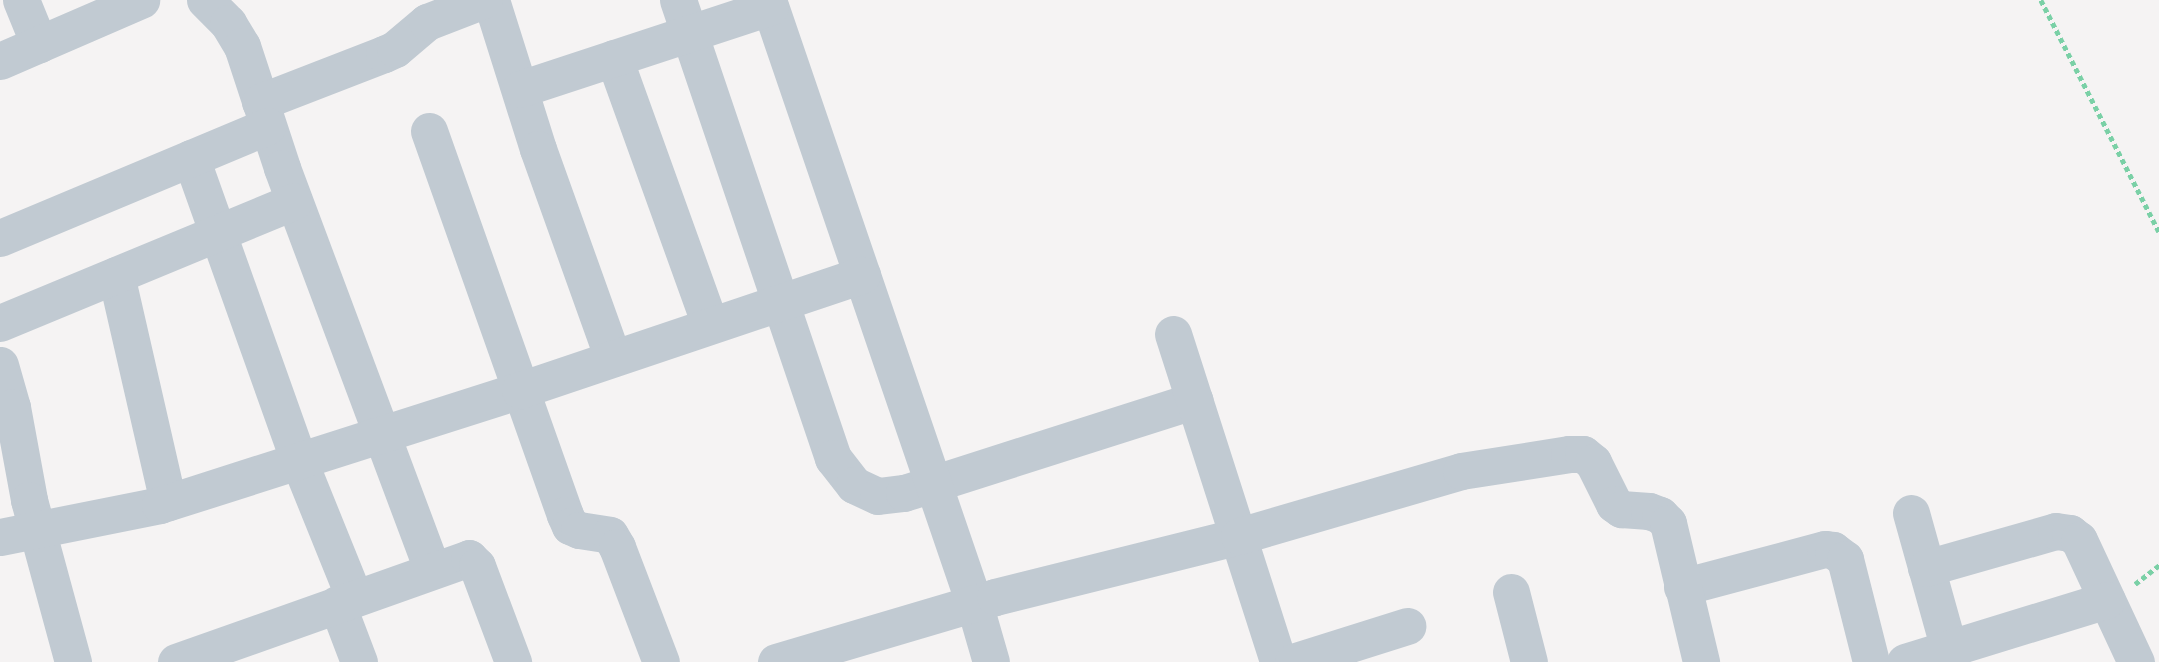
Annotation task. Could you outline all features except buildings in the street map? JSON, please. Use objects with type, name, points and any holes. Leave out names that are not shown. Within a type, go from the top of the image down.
[{"type":"street","points":[[21,0],[39,44]]},
{"type":"street","points":[[0,61],[141,0]]},
{"type":"street","points":[[205,0],[228,23],[242,46],[294,201],[432,569]]},
{"type":"street","points":[[0,238],[191,158],[264,114],[395,49],[427,22],[484,0]]},
{"type":"street","points":[[491,0],[613,358]]},
{"type":"street","points":[[520,89],[614,58],[684,16],[769,3],[974,603],[991,662]]},
{"type":"street","points":[[684,16],[833,458],[853,485],[878,496],[904,493],[1195,400]]},
{"type":"street","points":[[614,58],[710,326]]},
{"type":"street","points":[[429,131],[570,526],[610,535],[661,662]]},
{"type":"street","points":[[191,158],[299,461],[345,601],[359,662]]},
{"type":"street","points":[[0,323],[294,201]]},
{"type":"street","points":[[116,275],[168,502]]},
{"type":"street","points":[[0,537],[168,502],[520,390],[862,275]]},
{"type":"street","points":[[1173,334],[1278,662]]},
{"type":"street","points":[[0,365],[12,407],[37,529],[73,662]]},
{"type":"street","points":[[776,662],[974,603],[1239,536],[1461,471],[1513,461],[1583,454],[1593,462],[1614,504],[1621,509],[1649,511],[1668,523],[1701,662]]},
{"type":"street","points":[[1911,513],[1949,649]]},
{"type":"street","points":[[1926,568],[2056,531],[2070,533],[2079,540],[2136,662]]},
{"type":"street","points":[[1682,587],[1833,550],[1845,559],[1871,662]]},
{"type":"street","points":[[176,662],[214,656],[345,601],[469,558],[477,566],[513,662]]},
{"type":"street","points":[[1511,592],[1528,662]]},
{"type":"street","points":[[1905,662],[2107,600]]},
{"type":"street","points":[[1293,662],[1408,626]]},
{"type":"path","points":[[2041,0],[2159,232]]}]
